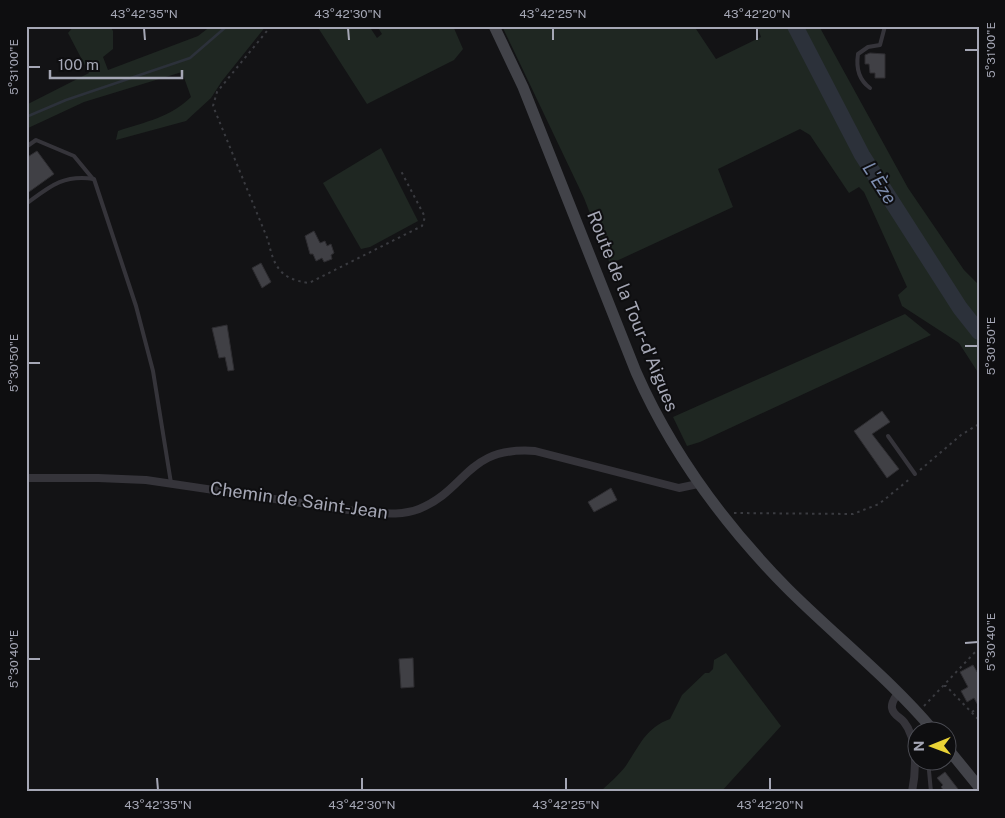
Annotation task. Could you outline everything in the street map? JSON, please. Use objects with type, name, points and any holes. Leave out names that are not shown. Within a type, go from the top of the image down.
[{"type":"main road","name":"Route de la Tour-d'Aigues","points":[[494,26],[530,104],[643,389],[672,443],[698,484],[750,548],[788,588],[898,693],[923,720]]},
{"type":"main road","points":[[958,761],[979,787]]},
{"type":"street","name":"Chemin de Saint-Jean","points":[[26,478],[122,478],[171,483],[362,512],[398,514],[410,512],[432,502],[480,461],[496,453],[521,450],[535,451],[679,488],[698,484]]},
{"type":"street","points":[[898,693],[892,708],[893,713],[904,722],[910,732],[914,770],[912,792]]},
{"type":"lane","points":[[870,88],[862,82],[856,63],[858,54],[868,47],[880,45],[885,26]]},
{"type":"lane","points":[[26,147],[36,140],[74,156],[94,179],[136,306],[153,371],[171,483]]},
{"type":"lane","points":[[26,204],[56,182],[82,177],[94,179]]},
{"type":"lane","points":[[888,436],[915,474]]},
{"type":"lane","points":[[929,770],[931,792]]},
{"type":"path","points":[[271,26],[217,92],[213,106],[268,240],[272,260],[284,276],[310,283],[422,226],[425,217],[401,171]]},
{"type":"path","points":[[720,513],[853,514],[879,504],[961,435],[979,424]]},
{"type":"path","points":[[917,714],[979,648]]},
{"type":"path","points":[[942,687],[946,686],[979,720]]},
{"type":"path","points":[[972,712],[979,708]]},
{"type":"shaded area","points":[[74,26],[110,26],[113,31],[113,49],[103,57],[108,70],[198,36],[211,26],[266,26],[222,81],[211,98],[186,121],[116,140],[118,131],[148,122],[166,114],[191,97],[182,72],[84,102],[26,129],[26,105],[89,73],[68,33]]},
{"type":"shaded area","points":[[317,26],[369,26],[377,38],[382,34],[377,26],[453,26],[463,49],[454,60],[367,104]]},
{"type":"shaded area","points":[[502,26],[694,26],[716,59],[761,37],[757,26],[819,26],[908,188],[964,270],[979,285],[979,374],[959,343],[902,306],[898,295],[907,287],[864,192],[859,187],[849,193],[810,135],[800,129],[718,169],[733,207],[610,264],[584,198]]},
{"type":"shaded area","points":[[381,148],[418,221],[370,247],[361,249],[323,183]]},
{"type":"shaded area","points":[[905,314],[931,335],[700,442],[687,446],[673,417]]},
{"type":"shaded area","points":[[726,653],[781,726],[721,792],[600,792],[625,767],[648,733],[654,727],[670,719],[682,695],[705,673],[709,673],[713,669],[714,660]]},
{"type":"building","points":[[870,53],[885,54],[885,78],[875,78],[875,73],[870,73],[869,64],[865,64],[865,55]]},
{"type":"building","points":[[37,151],[54,174],[26,194],[26,158]]},
{"type":"building","points":[[314,231],[320,243],[325,241],[327,246],[331,244],[334,253],[331,255],[332,259],[324,262],[322,258],[316,261],[313,254],[310,254],[305,236]]},
{"type":"building","points":[[261,263],[271,282],[262,288],[252,268]]},
{"type":"building","points":[[227,325],[234,370],[228,371],[225,357],[219,358],[212,328]]},
{"type":"building","points":[[882,411],[890,422],[872,434],[899,469],[887,478],[854,431]]},
{"type":"building","points":[[611,488],[617,500],[594,512],[588,502]]},
{"type":"building","points":[[413,658],[414,687],[401,688],[399,659]]},
{"type":"building","points":[[973,665],[979,675],[979,707],[974,698],[967,702],[961,691],[968,687],[960,672]]},
{"type":"building","points":[[945,772],[958,789],[954,792],[945,792],[941,787],[943,785],[937,778]]},
{"type":"waterway","points":[[26,117],[66,100],[190,58],[227,26]]},
{"type":"waterway","name":"L'Èze","points":[[795,26],[862,155],[960,308],[979,332]]}]
